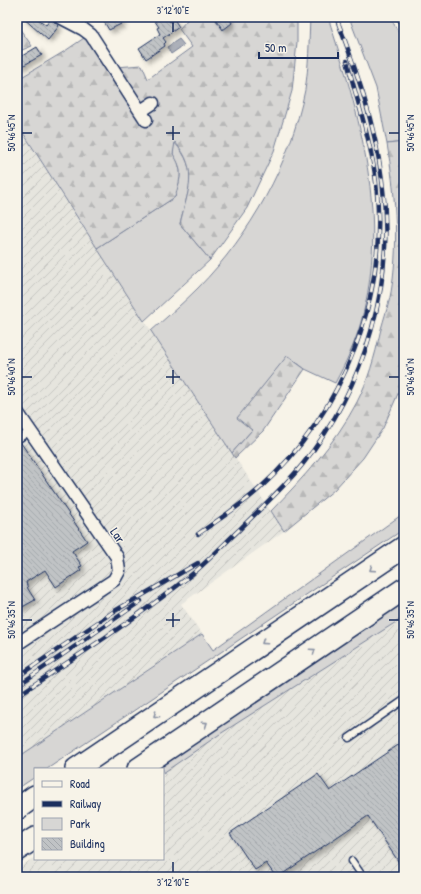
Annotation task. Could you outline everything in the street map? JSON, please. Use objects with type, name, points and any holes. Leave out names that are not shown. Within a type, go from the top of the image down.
[{"type":"highway","points":[[77,768],[404,548]]},
{"type":"highway","points":[[139,768],[404,589]]},
{"type":"highway","points":[[17,809],[34,797]]},
{"type":"highway","points":[[17,850],[34,839]]},
{"type":"street","points":[[60,17],[83,28],[91,35],[144,115],[153,103]]},
{"type":"street","name":"Lar","points":[[17,644],[114,580],[119,571],[117,557],[18,414]]},
{"type":"lane","points":[[17,440],[30,431]]},
{"type":"lane","points":[[349,738],[404,700]]},
{"type":"lane","points":[[352,861],[363,877]]},
{"type":"shaded area","points":[[179,39],[184,45],[171,54],[167,47]]},
{"type":"shaded area","points":[[20,128],[107,264],[284,531],[181,604],[202,634],[17,758],[17,130]]},
{"type":"shaded area","points":[[404,609],[404,877],[17,877],[17,869],[34,858],[34,860],[164,860],[164,770]]},
{"type":"green space","points":[[185,17],[297,17],[297,42],[292,91],[274,151],[247,208],[210,260],[180,224],[190,182],[187,163],[183,153],[175,142],[173,154],[179,165],[180,175],[175,197],[97,248],[20,128],[17,130],[17,73],[20,78],[87,36],[149,114],[158,103],[154,97],[143,102],[139,101],[116,67],[142,65],[148,79],[192,47],[179,29],[187,20]]},
{"type":"green space","points":[[310,17],[328,17],[351,92],[360,130],[372,206],[373,244],[369,283],[359,330],[350,354],[335,383],[305,369],[288,356],[238,418],[252,430],[232,453],[151,331],[198,288],[235,245],[266,196],[279,171],[298,118],[305,90],[309,54]]},
{"type":"green space","points":[[349,17],[390,17],[404,42],[404,142],[387,144],[376,88]]},
{"type":"green space","points":[[17,25],[32,46],[17,52]]},
{"type":"green space","points":[[174,142],[182,153],[190,172],[190,182],[180,224],[210,260],[144,321],[97,248],[175,197],[180,170],[173,155]]},
{"type":"green space","points":[[404,142],[404,380],[383,428],[363,458],[334,490],[284,531],[271,511],[318,460],[339,432],[365,386],[371,368],[390,298],[394,268],[396,232],[394,197],[387,144]]},
{"type":"green space","points":[[287,356],[305,369],[263,431],[235,458],[232,453],[252,430],[237,418]]},
{"type":"green space","points":[[404,513],[404,529],[48,768],[34,768],[34,778],[17,789],[17,758],[202,634],[213,650]]},
{"type":"green space","points":[[404,601],[404,617],[220,734],[164,772],[164,768],[156,768]]},
{"type":"building","points":[[22,17],[36,17],[46,25],[51,19],[59,26],[48,40]]},
{"type":"building","points":[[109,17],[119,17],[123,23],[109,30],[103,20]]},
{"type":"building","points":[[159,17],[167,17],[170,22],[174,19],[179,27],[163,38],[166,42],[164,44],[165,46],[146,59],[139,48],[160,34],[157,28],[159,27],[154,20]]},
{"type":"building","points":[[214,17],[229,17],[232,23],[223,30]]},
{"type":"building","points":[[37,47],[42,55],[17,69],[17,59]]},
{"type":"building","points":[[21,443],[87,541],[72,551],[82,566],[79,567],[81,570],[56,587],[45,570],[26,582],[28,589],[35,600],[17,610],[17,444]]},
{"type":"building","points":[[404,741],[404,870],[368,816],[278,877],[276,877],[266,863],[255,870],[230,833],[318,774],[330,791]]},
{"type":"railway","points":[[17,696],[127,622],[204,564],[272,498],[302,465],[324,434],[343,401],[359,367],[371,331],[380,294],[384,256],[385,218],[382,180],[375,138],[364,97],[336,17]]},
{"type":"railway","points":[[398,17],[404,29]]},
{"type":"railway","points":[[198,534],[237,507],[259,489],[289,458],[315,425],[337,388],[354,350],[367,309],[375,268],[378,225],[376,182],[367,136],[347,61]]},
{"type":"railway","points":[[17,677],[113,612],[198,563]]},
{"type":"railway","points":[[17,686],[141,601]]}]
